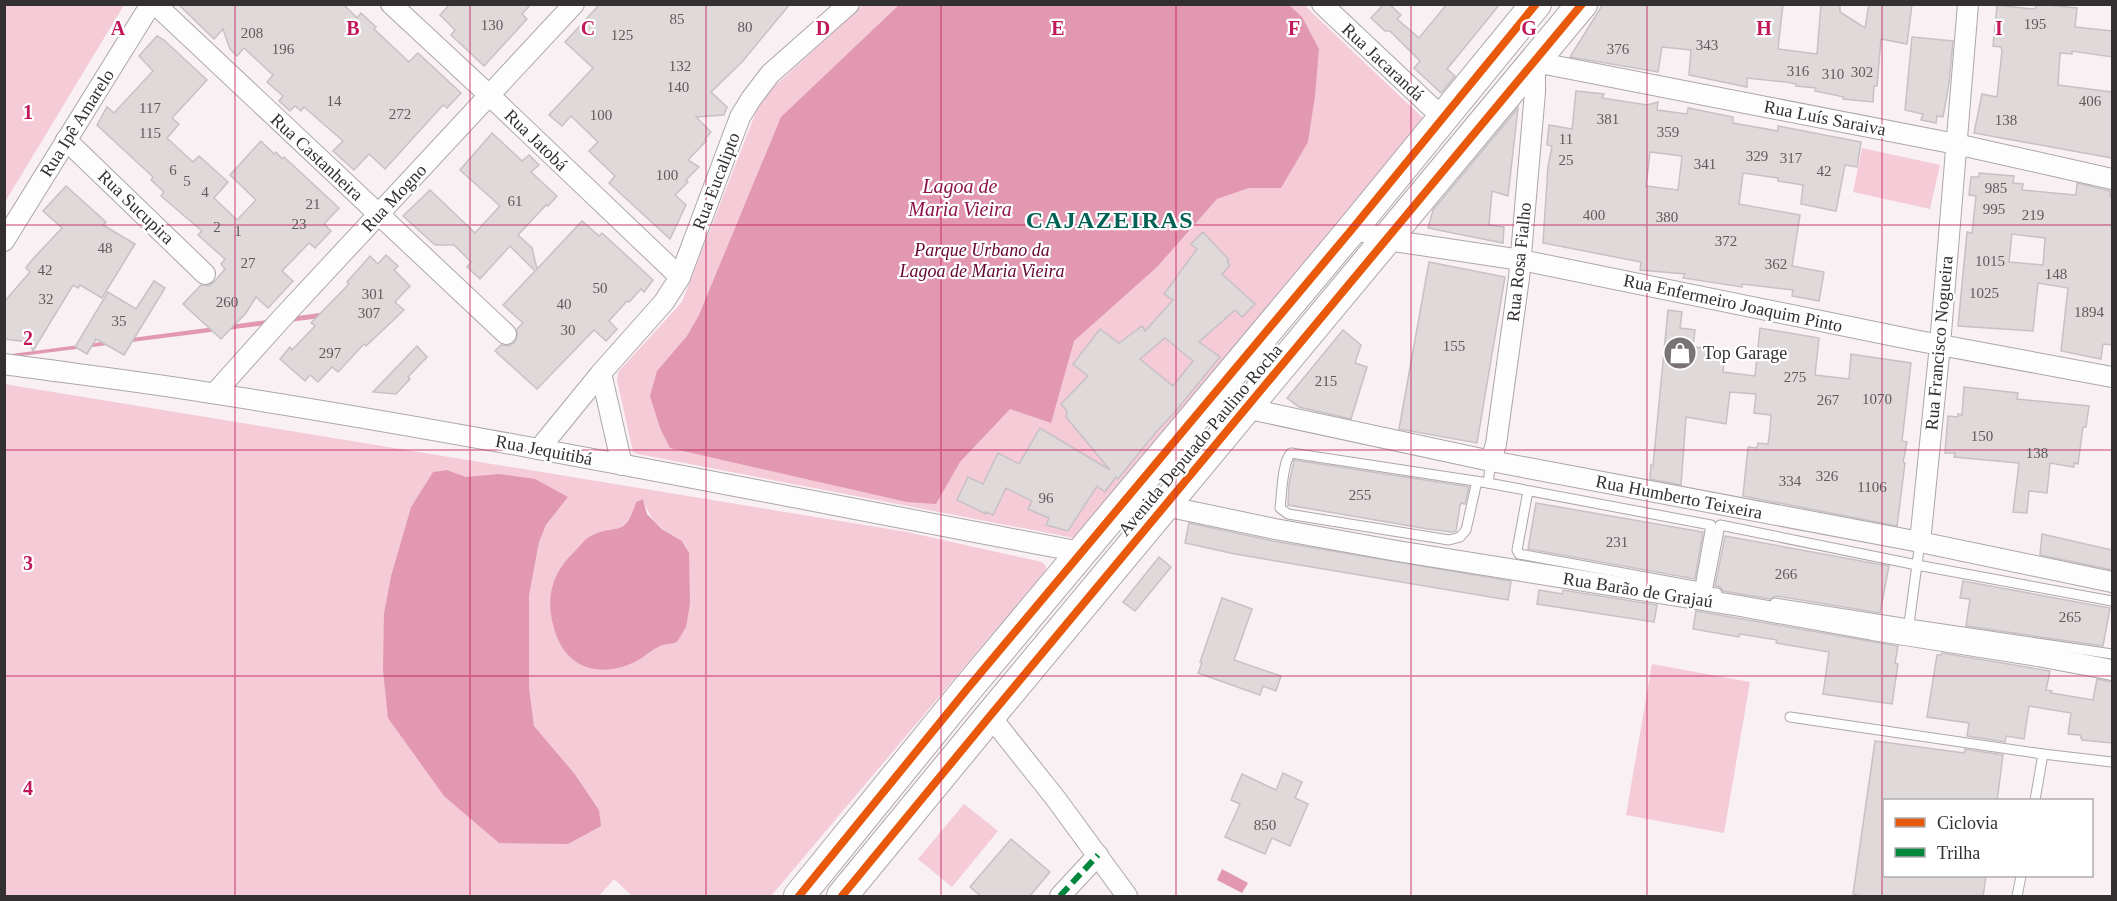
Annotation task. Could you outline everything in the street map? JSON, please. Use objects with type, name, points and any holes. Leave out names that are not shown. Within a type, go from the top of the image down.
[{"type":"main road","name":"Avenida Deputado Paulino Rocha","points":[[799,897],[968,688],[1444,119],[1536,4]]},
{"type":"main road","name":"Avenida Deputado Paulino Rocha","points":[[842,896],[1582,4]]},
{"type":"main road","points":[[968,688],[990,716]]},
{"type":"street","name":"Rua Ipê Amarelo","points":[[4,241],[153,4]]},
{"type":"street","name":"Rua Castanheira","points":[[153,4],[506,334]]},
{"type":"street","name":"Rua Jatobá","points":[[391,4],[680,277]]},
{"type":"street","name":"Rua Mogno","points":[[215,393],[574,4]]},
{"type":"street","name":"Rua Eucalipto","points":[[539,449],[601,373],[658,309],[680,277],[740,117],[751,99],[770,74],[849,4]]},
{"type":"street","name":"Rua Jacarandá","points":[[1322,4],[1444,119]]},
{"type":"street","name":"Rua Francisco Nogueira","points":[[1919,547],[1940,345],[1968,4]]},
{"type":"street","name":"Rua Luís Saraiva","points":[[1535,62],[1956,144],[2112,179]]},
{"type":"street","name":"Rua Rosa Fialho","points":[[1491,462],[1521,260],[1535,92],[1535,62]]},
{"type":"street","name":"Rua Sucupira","points":[[66,140],[206,274]]},
{"type":"street","name":"Rua Enfermeiro Joaquim Pinto","points":[[1353,228],[1387,240],[1521,260],[1940,345],[2112,377]]},
{"type":"street","name":"Rua Jequitibá","points":[[4,364],[215,393],[539,449],[1081,552]]},
{"type":"street","points":[[601,373],[622,465]]},
{"type":"street","name":"Rua Humberto Teixeira","points":[[1245,408],[1491,462],[1919,547],[2112,582]]},
{"type":"street","name":"Rua Barão de Grajaú","points":[[1165,506],[1386,549],[1740,606],[2112,670]]},
{"type":"street","points":[[990,716],[1128,897]]},
{"type":"street","points":[[1060,897],[1098,855]]},
{"type":"lane","points":[[1477,481],[1466,530],[1460,537],[1449,540],[1288,514],[1281,508],[1287,457],[1291,453],[1477,481],[1528,490],[1711,525],[1700,587],[1519,554],[1517,549],[1528,490]]},
{"type":"lane","points":[[1488,483],[1491,462]]},
{"type":"lane","points":[[2112,601],[1720,525],[1707,592],[2112,654]]},
{"type":"lane","points":[[1909,624],[1919,547]]},
{"type":"lane","points":[[1790,717],[2112,762]]},
{"type":"lane","points":[[2035,799],[2043,754]]},
{"type":"lane","points":[[2017,897],[2021,877]]},
{"type":"green space","points":[[4,5],[124,5],[5,202]]},
{"type":"green space","name":"Lagoa de Maria Vieira","points":[[863,5],[1304,5],[1427,122],[1074,538],[633,452],[617,380],[618,372],[682,302],[756,112],[765,95]]},
{"type":"green space","points":[[1862,148],[1940,165],[1930,209],[1853,192]]},
{"type":"green space","points":[[4,384],[907,532],[1042,562],[1046,566],[1046,570],[771,896],[632,896],[614,879],[599,896],[5,896]],"holes":[[[447,470],[466,477],[568,497],[546,525],[539,542],[529,596],[529,687],[534,726],[574,773],[599,810],[384,613],[391,576],[411,507],[433,472]],[[643,499],[653,519],[683,542],[687,550],[689,575],[685,605],[677,642],[659,646],[636,662],[614,669],[589,537],[619,528],[629,519],[636,502]]]},
{"type":"green space","points":[[1652,664],[1750,682],[1724,833],[1626,815]]},
{"type":"green space","points":[[964,804],[998,831],[952,887],[918,859]]},
{"type":"water","name":"Lagoa de Maria Vieira","points":[[899,5],[1289,5],[1302,17],[1319,49],[1308,142],[1281,188],[1249,188],[1217,199],[1157,267],[1074,341],[1051,423],[1010,409],[960,462],[936,504],[907,502],[670,448],[660,428],[650,396],[657,371],[687,336],[699,315],[781,117]]},
{"type":"water","points":[[335,311],[336,316],[5,358],[4,355]]},
{"type":"water","points":[[447,470],[466,477],[499,474],[535,479],[568,497],[546,525],[539,542],[529,596],[529,687],[534,726],[574,773],[599,810],[601,826],[568,844],[499,843],[444,796],[388,718],[383,670],[384,613],[391,576],[411,507],[433,472]]},
{"type":"water","points":[[643,499],[647,514],[662,529],[682,541],[689,553],[690,604],[686,627],[677,642],[660,646],[637,661],[613,669],[590,668],[571,658],[557,637],[550,601],[555,580],[560,569],[585,540],[598,533],[623,526],[632,514],[636,502]]},
{"type":"water","points":[[1222,869],[1248,883],[1242,893],[1217,880]]},
{"type":"building","points":[[178,4],[343,4],[357,18],[361,13],[376,27],[374,29],[409,62],[418,53],[461,93],[447,108],[443,105],[385,169],[369,154],[354,170],[333,151],[343,141],[304,107],[301,111],[295,106],[290,111],[279,101],[283,96],[267,82],[273,75],[244,48],[237,56],[230,49],[223,29],[214,39]]},
{"type":"building","points":[[450,4],[531,4],[522,14],[527,19],[484,66],[451,35],[455,30],[440,15]]},
{"type":"building","points":[[600,4],[790,4],[742,62],[711,92],[727,107],[724,115],[696,117],[711,132],[705,139],[706,141],[688,160],[699,167],[675,195],[686,205],[670,239],[609,183],[615,176],[589,151],[598,142],[571,116],[562,126],[549,115],[593,68],[565,42]]},
{"type":"building","points":[[1384,4],[1389,4],[1401,15],[1397,19],[1419,38],[1447,4],[1500,4],[1447,69],[1455,76],[1441,93],[1414,68],[1420,61],[1390,31],[1385,31],[1371,18]]},
{"type":"building","points":[[1603,4],[1783,4],[1778,49],[1817,54],[1821,4],[1840,4],[1840,12],[1865,28],[1869,4],[1912,4],[1907,44],[1881,39],[1877,86],[1874,86],[1873,102],[1843,99],[1844,97],[1815,91],[1816,88],[1796,86],[1796,84],[1786,82],[1747,78],[1747,87],[1689,75],[1691,50],[1662,47],[1658,72],[1570,57]]},
{"type":"building","points":[[2037,4],[2077,8],[2075,27],[2112,31],[2112,57],[2072,51],[2072,54],[2060,53],[2058,85],[2112,92],[2112,158],[1974,133],[1982,94],[1997,97],[2002,51],[2001,47],[1993,46],[1997,5],[2032,9],[2036,8]]},
{"type":"building","points":[[157,36],[207,80],[172,118],[179,124],[167,138],[193,162],[199,156],[228,182],[214,198],[237,220],[256,200],[230,175],[261,141],[274,154],[276,152],[282,159],[284,157],[339,208],[324,224],[331,231],[315,248],[309,243],[282,271],[293,281],[268,308],[256,297],[246,313],[221,339],[183,304],[201,285],[208,286],[214,282],[225,269],[221,264],[225,259],[198,235],[202,231],[161,196],[164,192],[151,180],[153,177],[97,125],[107,107],[114,113],[153,71],[139,56]]},
{"type":"building","points":[[1912,37],[1953,41],[1943,117],[1937,116],[1936,123],[1921,120],[1923,114],[1905,110]]},
{"type":"building","points":[[1576,91],[1604,94],[1602,98],[1647,105],[1658,102],[1657,110],[1687,114],[1688,108],[1733,117],[1733,123],[1778,131],[1778,126],[1861,142],[1857,167],[1845,165],[1836,211],[1801,204],[1803,185],[1778,181],[1778,178],[1743,173],[1739,204],[1800,215],[1792,266],[1824,272],[1819,301],[1792,296],[1793,290],[1742,284],[1742,287],[1683,278],[1685,274],[1640,270],[1641,262],[1543,243],[1548,166],[1552,146],[1547,145],[1549,125],[1572,129]],"holes":[[[1650,152],[1682,156],[1678,190],[1646,186]]]},
{"type":"building","points":[[1518,108],[1508,196],[1492,191],[1489,225],[1504,227],[1503,243],[1428,228],[1433,210]]},
{"type":"building","points":[[492,133],[522,161],[529,155],[539,165],[531,172],[557,196],[518,235],[532,248],[537,269],[582,221],[599,236],[602,233],[653,280],[644,292],[641,289],[609,321],[617,329],[606,341],[594,330],[537,389],[495,351],[501,345],[509,346],[514,343],[517,329],[523,323],[503,305],[535,271],[510,246],[480,279],[467,267],[471,262],[454,245],[435,245],[403,216],[430,190],[475,233],[500,206],[460,170]]},
{"type":"building","points":[[1979,173],[2014,176],[2013,183],[2023,184],[2022,190],[2076,195],[2077,183],[2110,191],[2112,197],[2112,345],[2103,344],[2101,359],[2061,351],[2068,288],[2038,283],[2033,331],[1958,326],[1967,232],[1972,233],[1976,196],[1969,195],[1971,177],[1979,177]],"holes":[[[2012,234],[2045,238],[2043,265],[2009,262]]]},
{"type":"building","points":[[66,186],[106,222],[103,225],[135,244],[102,298],[80,285],[78,288],[73,285],[33,351],[29,342],[4,339],[4,302],[30,272],[26,268],[31,261],[62,228],[43,211]]},
{"type":"building","points":[[1203,232],[1229,260],[1227,262],[1230,265],[1222,274],[1255,304],[1242,317],[1235,310],[1199,342],[1220,357],[1118,479],[1116,477],[1105,492],[1097,486],[1068,531],[1046,525],[1049,518],[1028,509],[1032,501],[1006,488],[993,515],[957,500],[968,477],[983,484],[998,453],[1019,464],[1040,428],[1110,470],[1066,417],[1067,411],[1061,404],[1088,376],[1073,364],[1100,329],[1119,343],[1142,326],[1145,331],[1173,300],[1164,294],[1197,249],[1191,244]],"holes":[[[1165,338],[1193,361],[1173,386],[1140,359]]]},
{"type":"building","points":[[386,255],[398,266],[394,270],[410,286],[395,302],[404,310],[366,346],[364,344],[338,372],[332,367],[318,382],[310,375],[305,381],[280,359],[290,347],[292,350],[315,326],[311,323],[349,284],[347,282],[370,256],[378,264]]},
{"type":"building","points":[[1429,262],[1505,277],[1477,443],[1399,429]]},
{"type":"building","points":[[154,281],[165,288],[124,355],[96,339],[87,354],[75,347],[108,292],[136,309]]},
{"type":"building","points":[[1668,310],[1682,312],[1680,328],[1695,330],[1693,347],[1714,349],[1713,354],[1725,355],[1723,372],[1755,376],[1760,328],[1819,338],[1815,375],[1849,379],[1851,354],[1911,363],[1902,441],[1907,442],[1897,526],[1743,496],[1748,447],[1757,448],[1758,443],[1768,444],[1770,429],[1771,415],[1754,413],[1756,394],[1730,392],[1726,424],[1686,417],[1681,485],[1650,479]]},
{"type":"building","points":[[1343,330],[1361,345],[1355,363],[1367,367],[1351,419],[1299,407],[1287,398]]},
{"type":"building","points":[[417,346],[427,357],[396,394],[373,392]]},
{"type":"building","points":[[1964,387],[2018,393],[2017,399],[2089,406],[2086,427],[2083,427],[2078,464],[2074,463],[2074,467],[2050,463],[2047,493],[2029,491],[2027,513],[2013,512],[2019,463],[1954,457],[1955,453],[1945,453],[1948,416],[1962,415]]},
{"type":"building","points":[[1294,460],[1469,487],[1465,504],[1461,503],[1460,506],[1456,531],[1428,529],[1288,505]]},
{"type":"building","points":[[1536,503],[1703,532],[1695,579],[1528,549]]},
{"type":"building","points":[[1189,523],[1273,541],[1511,581],[1508,600],[1235,554],[1185,543]]},
{"type":"building","points":[[2042,534],[2112,550],[2112,570],[2040,555]]},
{"type":"building","points":[[1725,536],[1889,566],[1880,613],[1776,596],[1770,599],[1723,591],[1720,587],[1715,586]]},
{"type":"building","points":[[1159,557],[1171,567],[1135,611],[1123,602]]},
{"type":"building","points":[[1963,581],[2110,608],[2103,646],[1966,626],[1970,599],[1960,598]]},
{"type":"building","points":[[1539,590],[1562,594],[1563,590],[1657,605],[1654,622],[1537,604]]},
{"type":"building","points":[[1222,598],[1252,609],[1234,660],[1281,676],[1276,691],[1263,686],[1260,695],[1198,673]]},
{"type":"building","points":[[1696,611],[1898,646],[1895,663],[1898,664],[1892,704],[1823,694],[1829,652],[1776,643],[1777,640],[1740,634],[1739,637],[1693,629]]},
{"type":"building","points":[[1942,653],[2050,671],[2046,690],[2052,691],[2051,693],[2093,700],[2097,679],[2112,682],[2112,743],[2082,740],[2080,735],[2068,734],[2071,713],[2029,706],[2024,739],[2006,736],[2005,742],[1967,736],[1969,723],[1927,717],[1937,655]]},
{"type":"building","points":[[1875,741],[1964,753],[1965,749],[2003,755],[1997,799],[1883,799],[1883,877],[1986,877],[1983,897],[1867,897],[1853,894]]},
{"type":"building","points":[[1283,773],[1302,782],[1295,798],[1308,804],[1290,846],[1272,838],[1265,854],[1225,837],[1240,804],[1231,800],[1242,774],[1276,790]]},
{"type":"building","points":[[1011,839],[1050,872],[1029,897],[982,897],[970,887]]},
{"type":"marked path","points":[[1060,896],[1098,855]]},
{"type":"cycle path","points":[[799,896],[968,688],[1353,228],[1536,4]]},
{"type":"cycle path","points":[[842,896],[1582,4]]},
{"type":"place","name":"Top Garage","points":[[1680,353]]},
{"type":"district","name":"CAJAZEIRAS","points":[[1110,220]]},
{"type":"park label","name":"Parque Urbano da Lagoa de Maria Vieira","points":[[982,260]]}]
